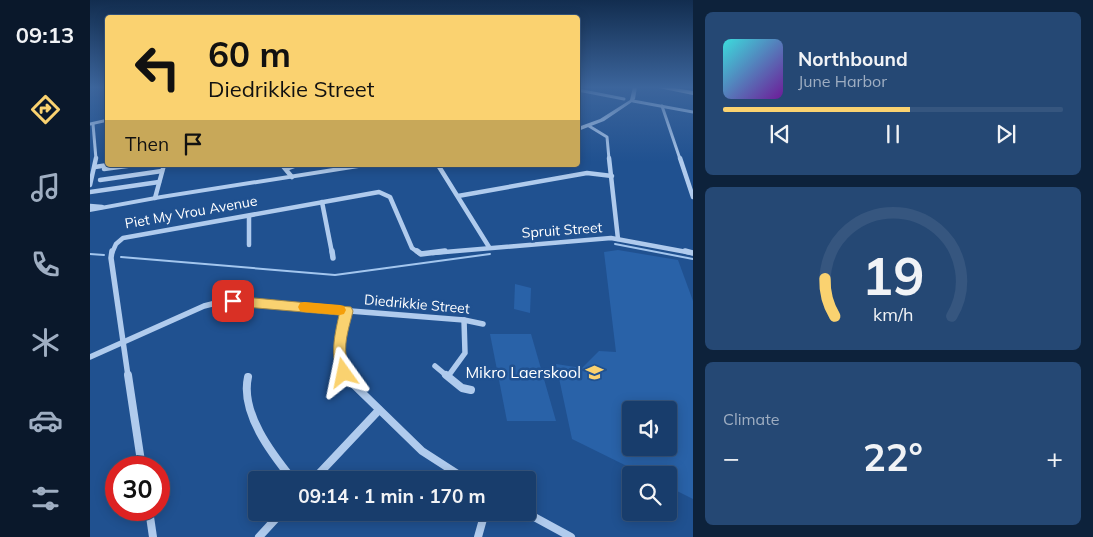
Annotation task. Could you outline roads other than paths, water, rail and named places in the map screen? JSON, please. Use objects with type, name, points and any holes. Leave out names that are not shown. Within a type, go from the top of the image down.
[{"type":"street","points":[[580,128],[589,126],[614,112]]},
{"type":"street","points":[[664,112],[693,197]]},
{"type":"street","points":[[90,185],[95,167],[96,152],[91,124],[105,121]]},
{"type":"street","points":[[589,126],[607,137],[618,239]]},
{"type":"street","points":[[95,167],[105,165]]},
{"type":"street","points":[[104,169],[119,167]]},
{"type":"street","points":[[155,198],[163,167]]},
{"type":"street","points":[[284,167],[292,176]]},
{"type":"street","points":[[90,210],[352,167]]},
{"type":"street","points":[[439,167],[489,247]]},
{"type":"street","points":[[100,180],[162,171]]},
{"type":"street","points":[[458,196],[588,173],[612,176]]},
{"type":"street","points":[[90,192],[159,182]]},
{"type":"street","name":"Piet My Vrou Avenue","points":[[140,456],[111,258],[115,243],[127,237],[374,193],[385,193],[391,199],[412,248],[421,254],[432,254]]},
{"type":"street","points":[[90,215],[144,200]]},
{"type":"street","points":[[322,202],[333,258]]},
{"type":"street","points":[[90,206],[107,207]]},
{"type":"street","points":[[249,216],[249,244]]},
{"type":"street","name":"Spruit Street","points":[[432,254],[489,247],[618,239],[693,253]]},
{"type":"street","name":"Diedrikkie Street","points":[[90,357],[204,306],[224,301],[464,320],[483,324]]},
{"type":"street","points":[[346,311],[339,344],[341,364],[349,380],[422,451],[453,471]]},
{"type":"street","points":[[449,375],[464,352],[464,320]]},
{"type":"street","points":[[435,366],[449,375],[462,388],[470,390]]},
{"type":"street","points":[[248,377],[245,390],[260,435],[267,448],[286,471]]},
{"type":"street","points":[[321,471],[379,410]]},
{"type":"street","points":[[536,518],[571,537]]},
{"type":"street","points":[[151,521],[153,537]]},
{"type":"street","points":[[259,537],[274,521]]},
{"type":"street","points":[[478,537],[482,521]]},
{"type":"waterway","points":[[615,244],[693,259]]},
{"type":"waterway","points":[[90,254],[104,255]]},
{"type":"waterway","points":[[121,257],[335,275],[490,254]]},
{"type":"place","name":"Mikro Laerskool","points":[[595,372]]}]
